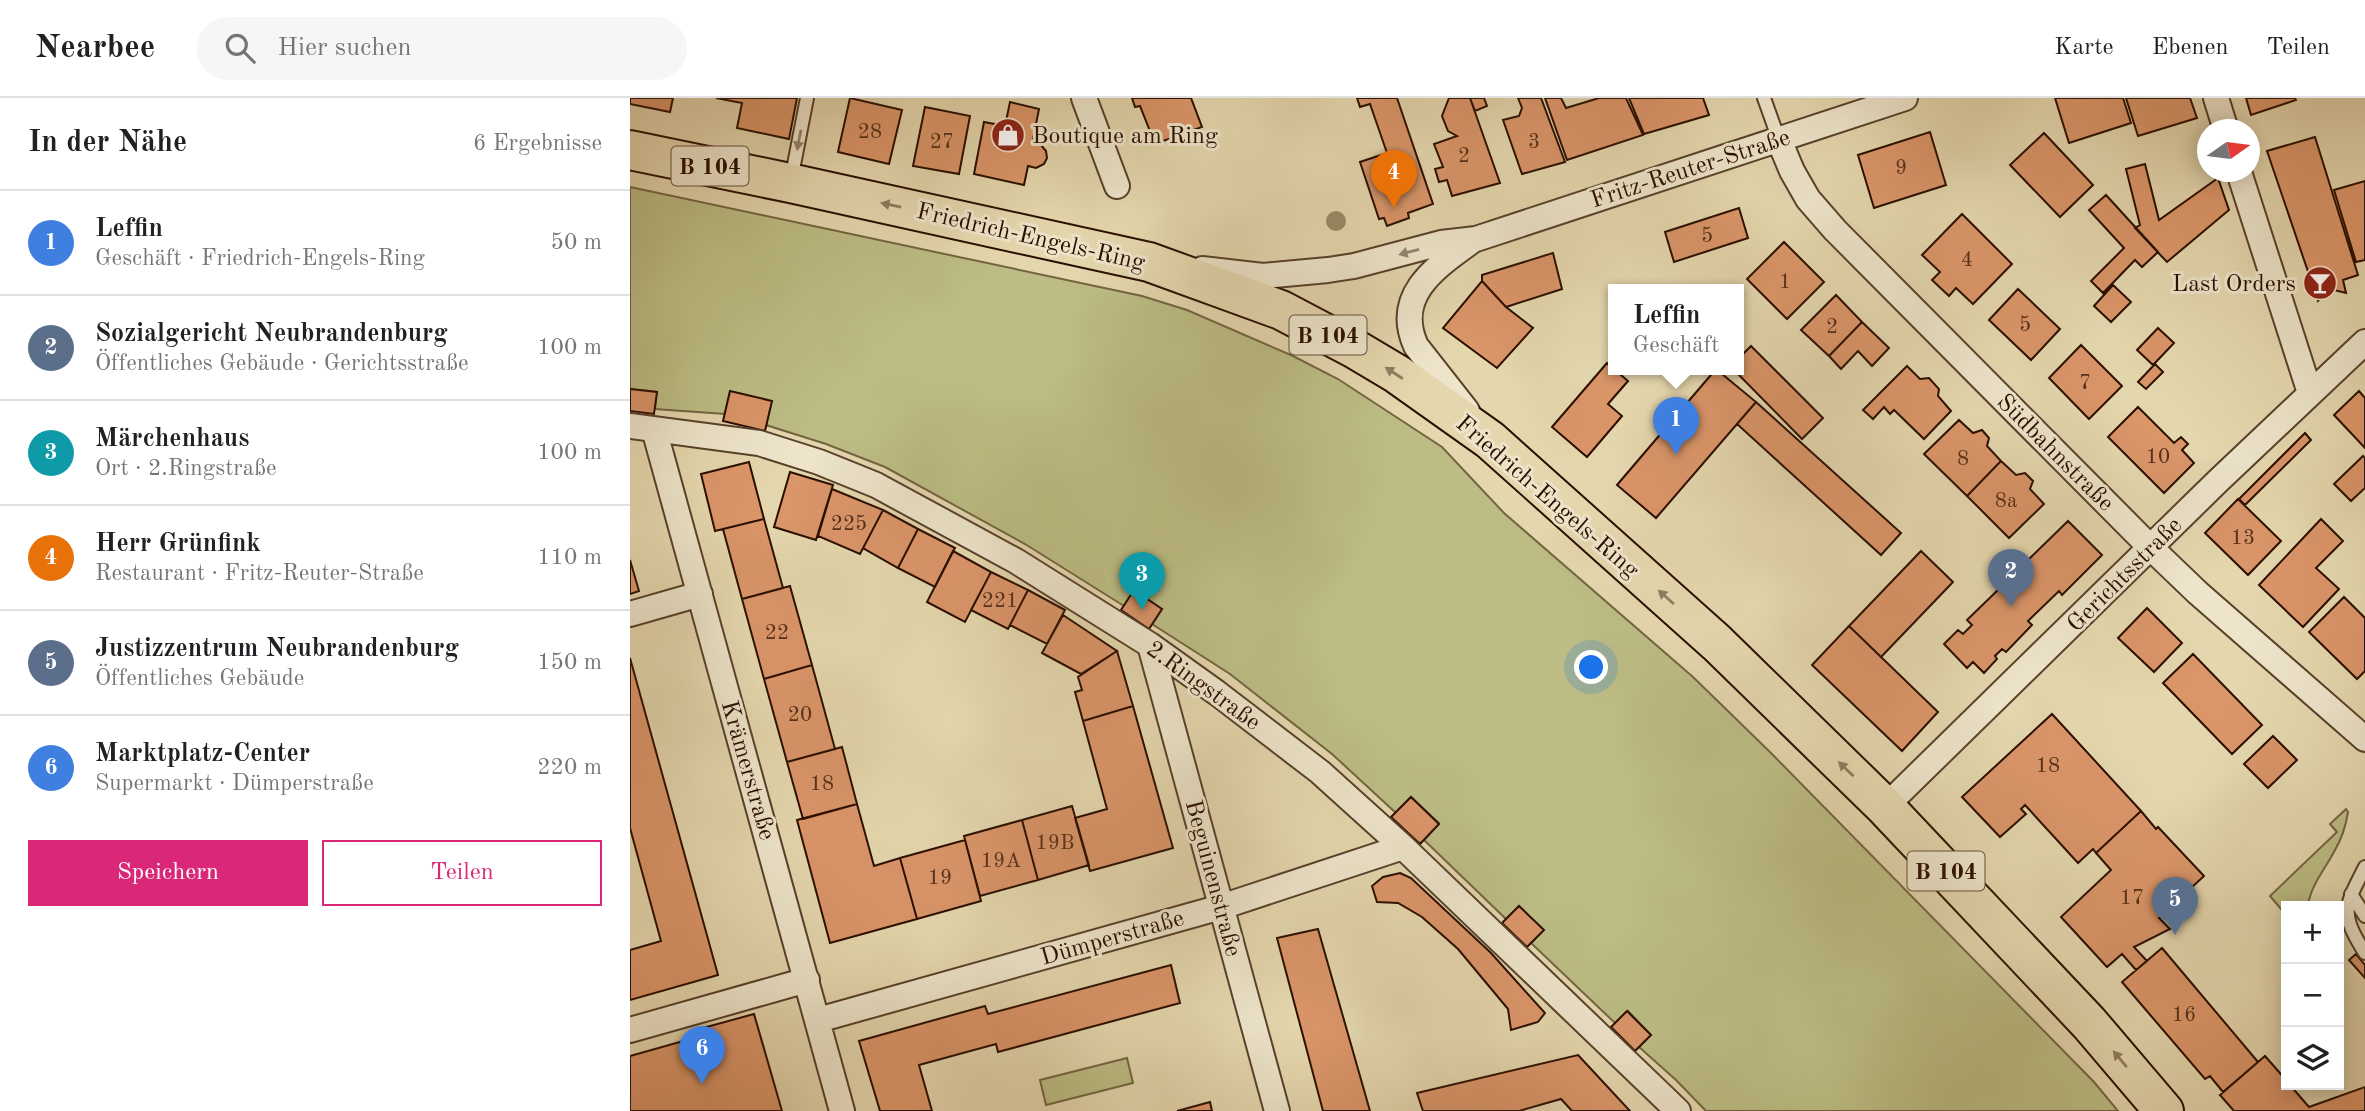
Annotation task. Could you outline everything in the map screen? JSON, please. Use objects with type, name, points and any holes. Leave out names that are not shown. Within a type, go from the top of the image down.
[{"type":"main road","name":"Friedrich-Engels-Ring","points":[[630,150],[1149,262],[1281,310],[1397,374],[1490,440],[1717,643],[1885,807],[2089,1023],[2164,1111]]},
{"type":"street","points":[[1084,98],[1117,186]]},
{"type":"street","name":"Fritz-Reuter-Straße","points":[[1149,262],[1263,276],[1354,267],[1441,243],[1476,239],[1905,98]]},
{"type":"street","points":[[2216,98],[2223,119]]},
{"type":"street","name":"Südbahnstraße","points":[[1779,139],[1808,199],[1835,230],[2150,547],[2198,593],[2365,739]]},
{"type":"street","points":[[2242,182],[2310,393]]},
{"type":"street","name":"Fritz-Reuter-Straße","points":[[1476,239],[1424,279],[1414,294],[1409,322],[1410,334],[1428,363],[1490,440]]},
{"type":"street","name":"Gerichtsstraße","points":[[1885,807],[2150,547],[2365,342]]},
{"type":"street","name":"Krämerstraße","points":[[642,427],[700,594],[842,1111]]},
{"type":"street","name":"2.Ringstraße","points":[[642,427],[759,443],[819,462],[876,485],[1016,561],[1150,645],[1320,772],[1403,847],[1678,1111]]},
{"type":"street","points":[[630,614],[700,594]]},
{"type":"street","name":"Beguinenstraße","points":[[1150,645],[1277,1111]]},
{"type":"street","name":"Dümperstraße","points":[[818,1020],[1221,907],[1403,847]]},
{"type":"street","points":[[630,1030],[807,980]]},
{"type":"lane","points":[[790,183],[807,98]]},
{"type":"lane","points":[[1764,98],[1779,139]]},
{"type":"lane","points":[[2365,868],[2351,894],[2346,915],[2349,926],[2365,953]]},
{"type":"lane","points":[[2351,894],[2365,916]]},
{"type":"green space","points":[[630,187],[1142,296],[1187,310],[1293,356],[1338,379],[1442,447],[1504,513],[1693,677],[2094,1082],[2118,1111],[1706,1111],[1639,1047],[1651,1035],[1628,1011],[1615,1023],[1531,943],[1543,930],[1519,906],[1506,919],[1424,840],[1439,823],[1411,797],[1396,813],[1332,754],[1230,674],[1152,624],[1162,609],[1134,591],[1124,606],[1025,544],[885,467],[766,425],[730,392],[725,414],[655,409],[657,392],[630,389]]},
{"type":"green space","points":[[2346,809],[2348,812],[2342,836],[2315,884],[2309,901],[2281,901],[2281,909],[2270,896],[2337,832],[2330,824]]},
{"type":"green space","points":[[1127,1058],[1133,1083],[1046,1105],[1040,1080]]},
{"type":"building","points":[[630,98],[673,98],[670,112],[630,104]]},
{"type":"building","points":[[716,98],[797,98],[789,139],[737,128],[742,103]]},
{"type":"building","points":[[850,98],[902,110],[889,164],[838,152]]},
{"type":"building","points":[[1132,98],[1191,98],[1202,127],[1155,144],[1140,106],[1135,107]]},
{"type":"building","points":[[1357,98],[1397,98],[1433,204],[1408,213],[1409,218],[1387,226],[1384,218],[1379,219],[1360,162],[1387,153],[1370,104],[1360,107]]},
{"type":"building","points":[[1449,98],[1470,98],[1500,183],[1452,196],[1447,180],[1439,182],[1435,169],[1443,167],[1434,144],[1457,136],[1448,131],[1442,116]]},
{"type":"building","points":[[1470,98],[1484,98],[1487,106],[1475,111]]},
{"type":"building","points":[[1518,98],[1541,98],[1565,162],[1522,174],[1503,120],[1519,116],[1522,108]]},
{"type":"building","points":[[1545,98],[1561,98],[1566,108],[1599,98],[1626,98],[1643,135],[1567,160]]},
{"type":"building","points":[[1629,98],[1703,98],[1709,115],[1644,134]]},
{"type":"building","points":[[2055,98],[2123,98],[2131,123],[2069,143]]},
{"type":"building","points":[[2126,98],[2190,98],[2197,118],[2138,136]]},
{"type":"building","points":[[2246,98],[2295,98],[2296,100],[2251,115]]},
{"type":"building","name":"Boutique am Ring","points":[[1010,102],[1039,109],[1032,144],[1041,145],[1047,158],[1044,164],[1036,168],[1028,166],[1024,185],[974,174],[984,122],[1005,126]]},
{"type":"building","points":[[925,107],[970,116],[959,174],[913,166]]},
{"type":"building","points":[[1930,132],[1946,185],[1874,208],[1858,155]]},
{"type":"building","points":[[2044,133],[2093,185],[2060,217],[2010,165]]},
{"type":"building","points":[[2315,137],[2358,275],[2343,280],[2346,293],[2330,289],[2318,301],[2267,151]]},
{"type":"building","points":[[2145,164],[2159,220],[2212,182],[2219,182],[2229,210],[2167,262],[2135,228],[2140,225],[2126,169]]},
{"type":"building","points":[[2365,181],[2365,260],[2356,262],[2334,190]]},
{"type":"building","points":[[2106,195],[2158,252],[2142,267],[2135,260],[2103,293],[2091,281],[2124,248],[2089,210]]},
{"type":"building","points":[[1739,208],[1748,238],[1674,262],[1665,232]]},
{"type":"building","points":[[1962,214],[2012,264],[1973,304],[1956,288],[1949,296],[1932,280],[1940,272],[1922,255]]},
{"type":"building","points":[[1784,242],[1824,282],[1787,319],[1747,279]]},
{"type":"building","points":[[1553,253],[1562,289],[1506,307],[1482,281],[1482,275]]},
{"type":"building","points":[[1482,281],[1506,307],[1533,328],[1497,368],[1443,328]]},
{"type":"building","points":[[2113,285],[2131,302],[2111,322],[2094,306]]},
{"type":"building","points":[[2018,289],[2060,329],[2031,360],[1989,320]]},
{"type":"building","points":[[1836,295],[1862,322],[1829,356],[1801,330]]},
{"type":"building","points":[[1862,322],[1889,348],[1872,366],[1858,351],[1841,369],[1829,356]]},
{"type":"building","points":[[2158,328],[2174,343],[2153,365],[2137,350]]},
{"type":"building","points":[[2081,345],[2122,386],[2089,419],[2049,378]]},
{"type":"building","points":[[1751,346],[1823,418],[1802,439],[1739,375],[1744,375],[1744,353]]},
{"type":"building","points":[[1607,363],[1608,375],[1621,375],[1628,381],[1608,404],[1622,416],[1587,457],[1552,427]]},
{"type":"building","points":[[2155,364],[2163,372],[2146,389],[2138,382]]},
{"type":"building","points":[[1907,366],[1920,379],[1929,378],[1939,389],[1938,396],[1951,411],[1924,439],[1894,410],[1890,414],[1884,407],[1873,419],[1863,410]]},
{"type":"building","points":[[1711,375],[1723,375],[1756,402],[1656,518],[1617,485]]},
{"type":"building","points":[[630,389],[657,392],[654,414],[630,411]]},
{"type":"building","points":[[730,391],[772,401],[765,431],[723,421]]},
{"type":"building","points":[[2359,391],[2365,398],[2365,448],[2334,415]]},
{"type":"building","points":[[1756,402],[1901,533],[1881,555],[1737,424]]},
{"type":"building","points":[[2138,407],[2174,443],[2181,437],[2188,444],[2182,450],[2194,463],[2164,493],[2108,437]]},
{"type":"building","points":[[1959,420],[1973,433],[1982,430],[1989,438],[1987,446],[2001,461],[1967,496],[1924,454]]},
{"type":"building","points":[[2305,433],[2311,440],[2245,505],[2239,499]]},
{"type":"building","points":[[2363,456],[2365,488],[2351,501],[2334,484]]},
{"type":"building","points":[[2001,461],[2016,475],[2025,473],[2033,481],[2030,489],[2044,504],[2009,538],[1967,496]]},
{"type":"building","points":[[749,462],[764,519],[715,531],[701,474]]},
{"type":"building","points":[[790,472],[833,485],[816,540],[774,527]]},
{"type":"building","points":[[832,489],[883,510],[860,554],[818,536]]},
{"type":"building","points":[[2238,499],[2281,541],[2248,575],[2205,533]]},
{"type":"building","points":[[883,510],[918,529],[898,568],[863,548]]},
{"type":"building","points":[[764,519],[783,588],[742,599],[723,529]]},
{"type":"building","points":[[2321,519],[2343,541],[2316,568],[2339,589],[2303,627],[2259,585]]},
{"type":"building","points":[[2068,521],[2102,555],[2062,595],[2059,591],[2028,621],[2032,625],[2006,652],[2002,649],[1995,656],[1997,659],[1984,673],[1973,662],[1967,668],[1944,644],[1958,630],[1963,634],[1972,625],[1967,620],[2001,587],[2005,591],[2031,565],[2027,561]]},
{"type":"building","points":[[918,529],[955,548],[935,587],[898,568]]},
{"type":"building","points":[[953,551],[991,572],[965,622],[927,602]]},
{"type":"building","points":[[1921,551],[1953,582],[1881,657],[1849,626]]},
{"type":"building","points":[[630,560],[639,591],[630,594]]},
{"type":"building","points":[[991,572],[1028,590],[1008,629],[971,610]]},
{"type":"building","points":[[790,586],[812,665],[764,679],[742,599]]},
{"type":"building","points":[[1028,590],[1065,610],[1047,644],[1010,625]]},
{"type":"building","points":[[1134,590],[1162,609],[1149,629],[1121,610]]},
{"type":"building","points":[[2344,597],[2365,618],[2365,671],[2357,679],[2309,632]]},
{"type":"building","points":[[2147,608],[2182,643],[2154,672],[2118,638]]},
{"type":"building","points":[[1063,615],[1117,651],[1081,674],[1042,653]]},
{"type":"building","points":[[1849,626],[1938,712],[1902,751],[1812,665]]},
{"type":"building","points":[[1117,651],[1133,706],[1083,721],[1075,692],[1082,690],[1078,677]]},
{"type":"building","points":[[2193,654],[2262,725],[2232,754],[2163,683]]},
{"type":"building","points":[[630,658],[718,975],[630,1000],[630,950],[661,941],[630,828]]},
{"type":"building","points":[[812,665],[835,749],[787,762],[764,679]]},
{"type":"building","points":[[1133,706],[1173,848],[1090,871],[1075,818],[1107,809],[1083,721]]},
{"type":"building","points":[[2052,714],[2141,811],[2096,853],[2093,849],[2078,863],[2025,805],[2021,809],[2026,814],[2000,837],[1962,797]]},
{"type":"building","points":[[2273,736],[2297,760],[2268,788],[2244,764]]},
{"type":"building","points":[[842,747],[857,804],[803,819],[787,762]]},
{"type":"building","points":[[1411,797],[1439,824],[1420,844],[1391,817]]},
{"type":"building","points":[[857,804],[874,866],[900,858],[917,919],[830,943],[797,820]]},
{"type":"building","points":[[1072,806],[1089,865],[1038,880],[1022,820]]},
{"type":"building","points":[[2141,811],[2204,876],[2159,918],[2170,929],[2134,947],[2147,961],[2136,970],[2122,954],[2107,967],[2061,917],[2111,870],[2096,853]]},
{"type":"building","points":[[1022,820],[1038,880],[980,896],[964,836]]},
{"type":"building","points":[[965,840],[981,901],[917,919],[900,858]]},
{"type":"building","points":[[1400,873],[1411,878],[1491,953],[1545,1013],[1538,1022],[1511,1030],[1508,1009],[1458,949],[1422,917],[1398,903],[1377,902],[1372,886],[1383,877]]},
{"type":"building","points":[[1519,906],[1544,930],[1527,947],[1502,923]]},
{"type":"building","points":[[1318,929],[1370,1111],[1323,1111],[1277,938]]},
{"type":"building","points":[[2162,948],[2258,1062],[2223,1092],[2210,1076],[2205,1079],[2122,982]]},
{"type":"building","points":[[2356,954],[2365,965],[2365,978],[2349,960]]},
{"type":"building","points":[[1171,965],[1180,1003],[998,1052],[996,1044],[919,1065],[932,1111],[880,1111],[859,1041],[985,1006],[988,1014]]},
{"type":"building","points":[[1627,1011],[1651,1035],[1635,1051],[1611,1027]]},
{"type":"building","points":[[754,1014],[782,1111],[630,1111],[630,1056],[694,1038],[692,1031]]},
{"type":"building","points":[[1578,1055],[1630,1111],[1572,1111],[1561,1099],[1519,1111],[1423,1111],[1417,1093]]},
{"type":"building","points":[[2265,1056],[2281,1074],[2281,1090],[2294,1090],[2309,1107],[2365,1087],[2365,1111],[2234,1111],[2220,1095]]},
{"type":"building","points":[[1210,1102],[1212,1111],[1177,1111]]},
{"type":"place","name":"Boutique am Ring","points":[[1008,135]]},
{"type":"place","name":"Herr Grünfink","points":[[1394,208]]},
{"type":"place","name":"Last Orders","points":[[2320,283]]},
{"type":"place","name":"Leffin","points":[[1676,455]]},
{"type":"place","name":"Sozialgericht Neubrandenburg","points":[[2011,607]]},
{"type":"place","name":"Märchenhaus","points":[[1142,610]]},
{"type":"place","name":"Justizzentrum Neubrandenburg","points":[[2175,935]]},
{"type":"place","name":"Marktplatz-Center","points":[[702,1084]]}]
